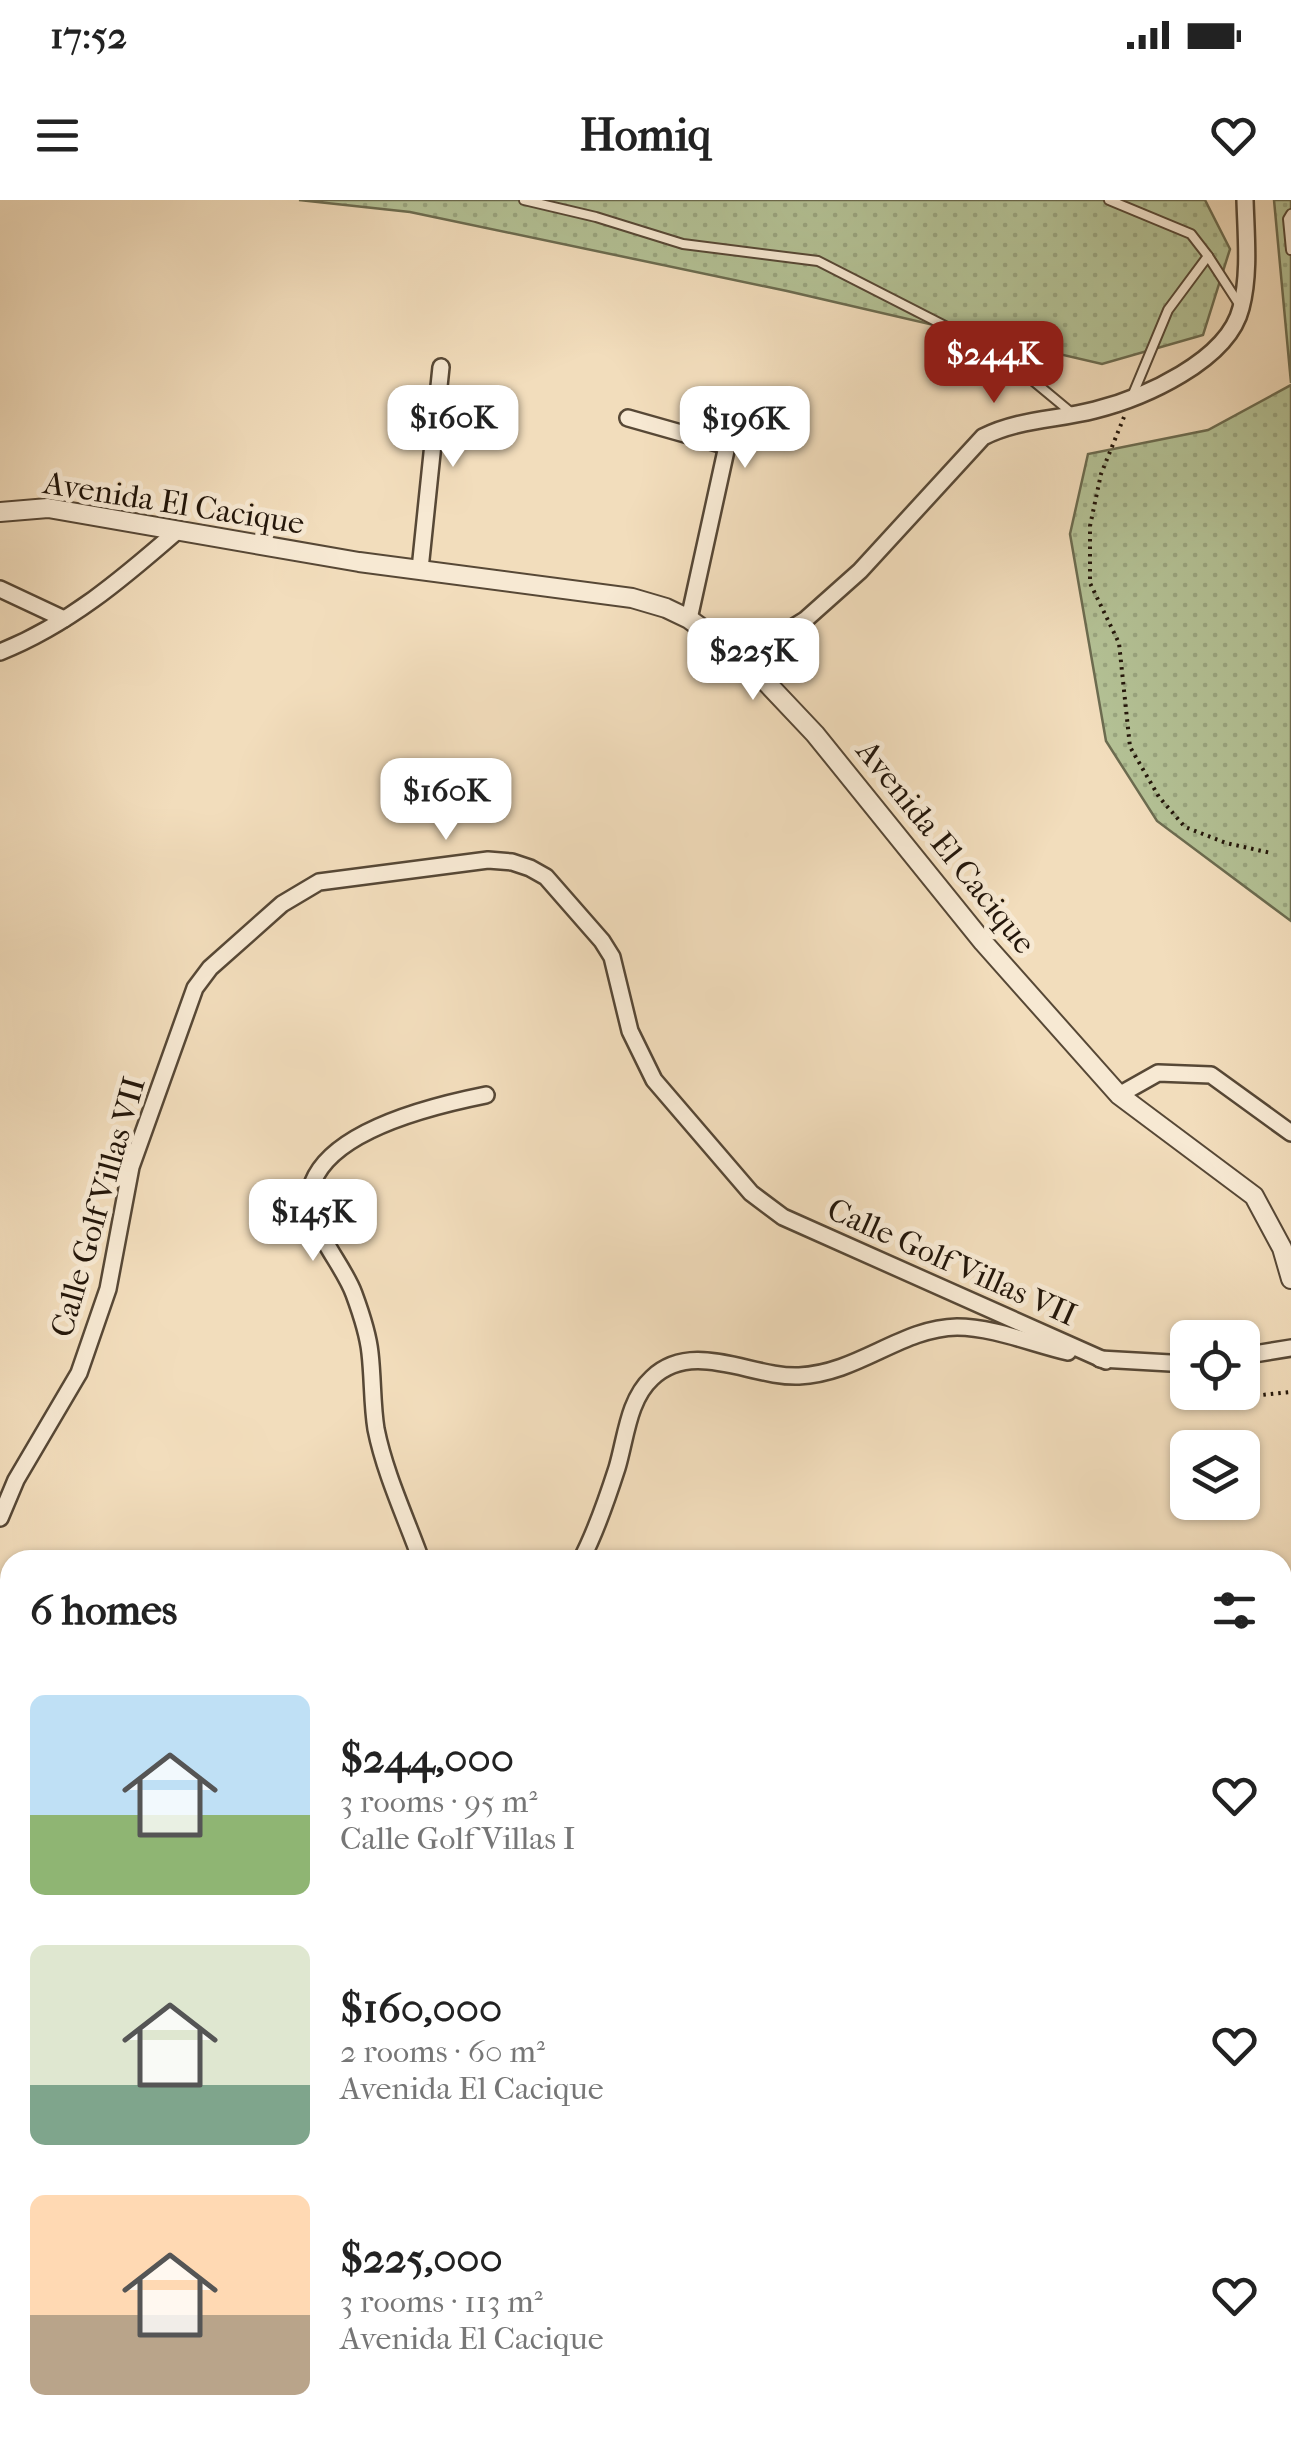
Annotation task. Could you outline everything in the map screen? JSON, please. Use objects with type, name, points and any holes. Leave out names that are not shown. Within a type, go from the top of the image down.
[{"type":"street","points":[[737,662],[804,620],[860,571],[983,437],[1008,424],[1074,414],[1131,399],[1183,373],[1216,350],[1236,325],[1242,308],[1246,285],[1245,200]]},
{"type":"street","points":[[420,569],[441,367]]},
{"type":"street","points":[[628,418],[727,446],[689,619]]},
{"type":"street","name":"Avenida El Cacique","points":[[0,512],[48,508],[176,532],[632,598],[689,619],[711,634],[737,662],[764,680],[816,734],[983,942],[1119,1095],[1254,1196],[1282,1248],[1291,1279]]},
{"type":"street","points":[[0,652],[29,640],[111,588],[176,532]]},
{"type":"street","points":[[0,589],[64,619]]},
{"type":"street","name":"Calle Golf Villas VII","points":[[0,1518],[16,1480],[79,1373],[108,1289],[131,1168],[196,988],[210,968],[282,904],[319,882],[351,876],[488,860],[512,862],[546,877],[612,956],[630,1031],[654,1080],[751,1193],[783,1217],[1106,1360]]},
{"type":"street","points":[[1119,1095],[1158,1073],[1211,1074],[1291,1133]]},
{"type":"street","points":[[418,1550],[377,1434],[370,1351],[362,1318],[352,1290],[313,1216],[310,1197],[314,1181],[340,1150],[390,1122],[428,1107],[486,1095]]},
{"type":"street","points":[[584,1550],[617,1468],[638,1395],[665,1368],[706,1362],[804,1376],[866,1360],[911,1336],[958,1327],[1106,1360],[1170,1363]]},
{"type":"street","points":[[1260,1353],[1291,1348]]},
{"type":"lane","points":[[524,200],[683,244],[818,261],[1002,356],[1074,414]]},
{"type":"lane","points":[[1108,200],[1191,234],[1242,308]]},
{"type":"lane","points":[[1291,214],[1291,250]]},
{"type":"lane","points":[[1131,399],[1168,310],[1208,256]]},
{"type":"path","points":[[1131,399],[1101,474],[1090,526],[1090,583],[1119,643],[1130,747],[1159,797],[1184,827],[1226,843],[1271,853]]},
{"type":"path","points":[[1260,1395],[1291,1392]]},
{"type":"green space","points":[[299,200],[1205,200],[1230,249],[1203,335],[1102,364],[787,291],[410,212]]},
{"type":"green space","points":[[1274,200],[1291,200],[1291,383]]},
{"type":"green space","points":[[1291,385],[1291,921],[1157,821],[1106,741],[1070,534],[1088,454],[1208,430]]}]
